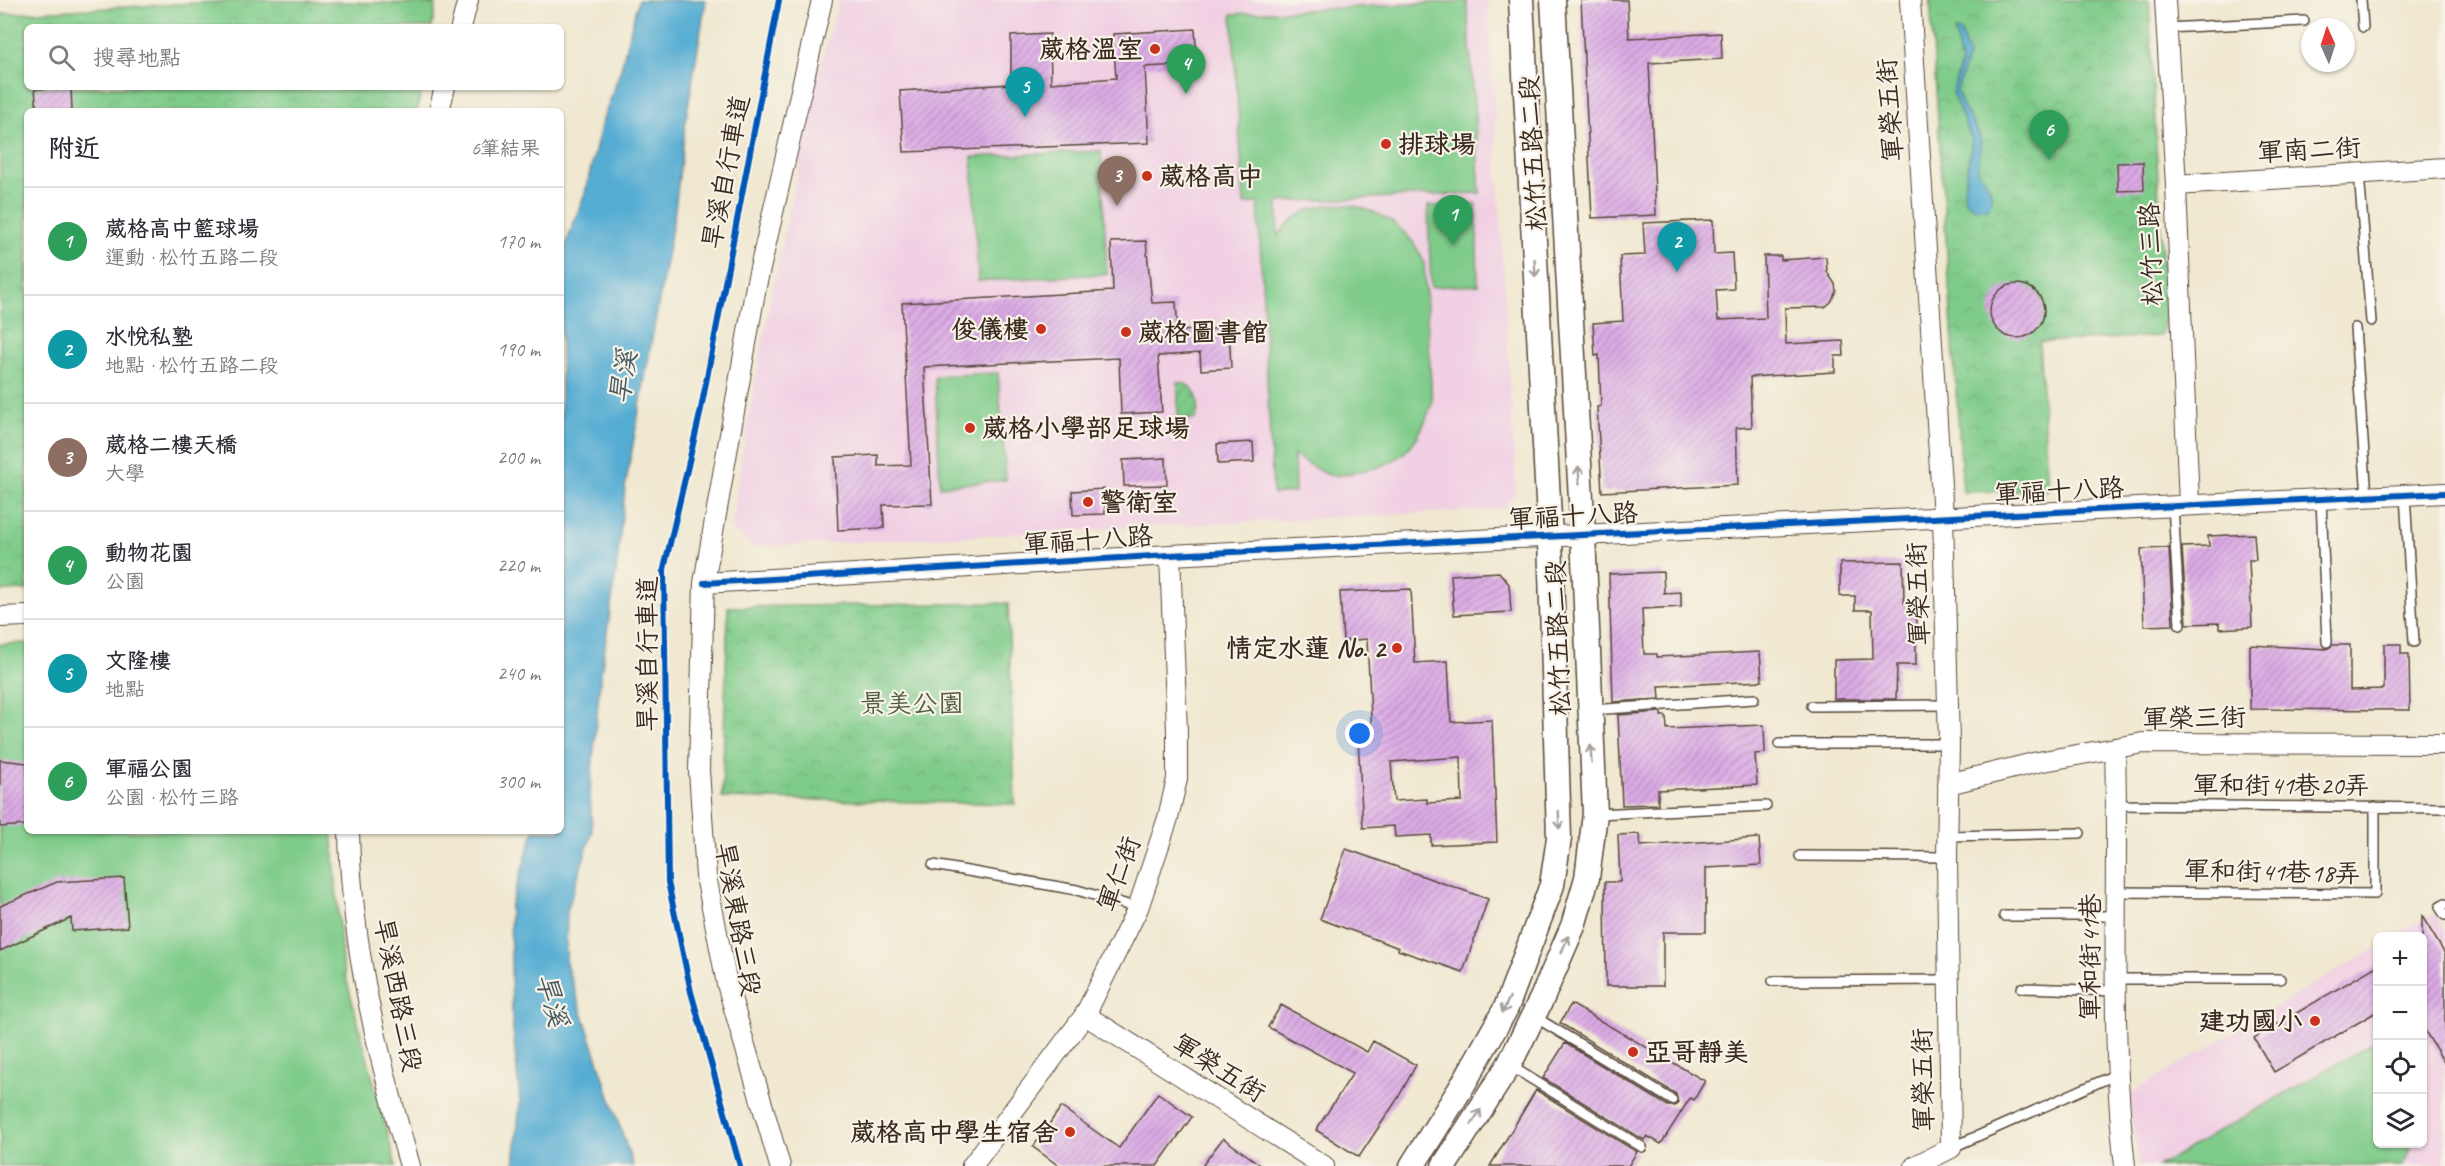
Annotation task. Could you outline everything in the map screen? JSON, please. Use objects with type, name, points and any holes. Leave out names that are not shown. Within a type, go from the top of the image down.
[{"type":"street","points":[[462,24],[468,0]]},
{"type":"street","name":"旱溪東路三段","points":[[780,1166],[727,984],[706,876],[699,770],[704,583],[756,286],[822,0]]},
{"type":"street","name":"松竹五路二段","points":[[1412,1166],[1461,1088],[1506,1008],[1552,885],[1559,838],[1550,537],[1521,0]]},
{"type":"street","name":"松竹五路二段","points":[[1443,1166],[1509,1065],[1573,926],[1587,878],[1595,814],[1583,535],[1553,0]]},
{"type":"street","name":"軍榮五街","points":[[1910,0],[1943,516],[1949,744],[1947,857],[1951,1148],[1915,1166]]},
{"type":"street","name":"松竹三路","points":[[2165,0],[2176,185],[2181,505]]},
{"type":"street","points":[[440,108],[444,90]]},
{"type":"street","name":"軍南二街","points":[[2176,185],[2445,168]]},
{"type":"street","name":"軍福十八路","points":[[704,583],[1170,555],[2445,493]]},
{"type":"street","name":"軍仁街","points":[[972,1166],[1085,1015],[1138,908],[1168,818],[1177,779],[1170,555]]},
{"type":"street","points":[[0,617],[24,616]]},
{"type":"street","name":"軍榮三街","points":[[1948,784],[2038,762],[2143,743],[2445,744]]},
{"type":"street","name":"軍和街41巷","points":[[2115,748],[2117,892],[2114,985],[2118,1107],[2125,1166]]},
{"type":"street","name":"旱溪西路三段","points":[[349,834],[349,860],[360,962],[380,1057],[410,1166]]},
{"type":"street","name":"軍榮五街","points":[[1085,1015],[1324,1166]]},
{"type":"lane","points":[[2361,0],[2363,27]]},
{"type":"lane","points":[[2166,28],[2301,21]]},
{"type":"lane","points":[[2359,174],[2371,321]]},
{"type":"lane","points":[[2355,328],[2367,497]]},
{"type":"lane","points":[[2405,495],[2414,642]]},
{"type":"lane","points":[[2320,499],[2327,642]]},
{"type":"lane","points":[[2180,625],[2181,505]]},
{"type":"lane","points":[[1589,710],[1754,699]]},
{"type":"lane","points":[[1812,706],[1948,705]]},
{"type":"lane","points":[[1779,744],[1949,744]]},
{"type":"lane","points":[[1595,814],[1766,806]]},
{"type":"lane","name":"軍和街41巷20弄","points":[[2117,806],[2445,808]]},
{"type":"lane","name":"軍和街41巷18弄","points":[[2117,892],[2375,894],[2375,807]]},
{"type":"lane","points":[[1947,836],[2080,833]]},
{"type":"lane","points":[[1800,856],[1947,857]]},
{"type":"lane","points":[[933,865],[1077,890],[1138,908]]},
{"type":"lane","points":[[2445,904],[2440,907],[2445,915]]},
{"type":"lane","points":[[2004,916],[2116,916]]},
{"type":"lane","points":[[2022,988],[2280,979]]},
{"type":"lane","points":[[1773,981],[1948,980]]},
{"type":"lane","points":[[1533,1016],[1672,1100]]},
{"type":"lane","points":[[1509,1065],[1642,1147]]},
{"type":"lane","points":[[1951,1148],[2118,1074]]},
{"type":"shaded area","name":"葳格高中","points":[[839,0],[1488,0],[1516,491],[1503,509],[754,547],[731,529],[747,425],[773,286],[820,67]]},
{"type":"shaded area","name":"建功國小","points":[[2434,913],[2445,931],[2445,1166],[2139,1166],[2128,1095],[2373,949],[2373,1148],[2427,1148],[2427,932],[2402,932]]},
{"type":"green space","points":[[248,0],[436,4],[433,24],[24,24],[24,90],[421,90],[418,108],[24,108],[24,590],[0,591],[0,14]]},
{"type":"green space","points":[[1930,0],[2149,0],[2165,319],[2162,336],[2039,342],[2048,490],[1963,492]]},
{"type":"green space","points":[[1467,1],[1480,193],[1278,202],[1278,237],[1293,219],[1312,209],[1334,205],[1356,206],[1378,214],[1397,226],[1413,243],[1424,263],[1432,402],[1427,417],[1414,441],[1406,450],[1397,458],[1373,469],[1344,475],[1330,475],[1294,455],[1295,492],[1273,494],[1258,203],[1244,204],[1232,14]]},
{"type":"green space","points":[[1101,151],[1107,274],[978,281],[972,157]]},
{"type":"green space","points":[[1476,204],[1478,285],[1431,287],[1428,206]]},
{"type":"green space","name":"葳格小學部足球場","points":[[998,373],[1006,480],[940,486],[935,376]]},
{"type":"green space","points":[[1178,382],[1194,391],[1198,401],[1195,419],[1190,420],[1178,416]]},
{"type":"green space","name":"景美公園","points":[[1008,603],[1015,804],[722,798],[728,607]]},
{"type":"green space","points":[[24,643],[24,834],[332,834],[342,963],[396,1166],[0,1166],[0,644]]},
{"type":"green space","points":[[2373,1043],[2373,1148],[2410,1148],[2404,1166],[2158,1166]]},
{"type":"water","name":"旱溪","points":[[638,0],[706,0],[686,119],[674,217],[625,488],[616,572],[600,680],[590,793],[592,832],[567,911],[566,964],[633,1166],[514,1166],[520,1101],[512,1019],[510,907],[533,834],[564,834],[564,250],[585,193],[602,122],[620,72]]},
{"type":"water","points":[[1955,31],[1961,32],[1968,56],[1957,90],[1981,142],[1978,171],[1990,188],[1991,197],[1987,208],[1975,208],[1965,201],[1964,189],[1972,140],[1952,93],[1961,63]]},
{"type":"building","points":[[1581,0],[1627,0],[1629,38],[1721,33],[1722,59],[1649,63],[1656,215],[1592,218]]},
{"type":"building","points":[[1195,29],[1197,64],[1145,67],[1149,143],[904,152],[900,91],[1011,84],[1011,36],[1050,34],[1051,83],[1116,78],[1113,34]]},
{"type":"building","points":[[35,90],[71,90],[72,108],[37,108]]},
{"type":"building","points":[[2143,162],[2144,190],[2118,191],[2117,163]]},
{"type":"building","points":[[1713,220],[1714,254],[1732,253],[1734,289],[1716,290],[1718,320],[1766,318],[1764,256],[1781,256],[1781,260],[1826,257],[1827,272],[1835,284],[1836,291],[1831,302],[1825,307],[1785,308],[1786,344],[1843,341],[1844,356],[1835,356],[1835,372],[1750,377],[1752,427],[1736,428],[1738,485],[1602,492],[1597,407],[1601,406],[1599,355],[1595,356],[1593,323],[1623,321],[1620,256],[1645,255],[1643,223]]},
{"type":"building","points":[[1146,241],[1152,303],[1176,302],[1178,331],[1229,328],[1231,368],[1201,370],[1200,353],[1158,356],[1162,412],[1121,414],[1119,358],[924,367],[932,504],[883,505],[884,528],[838,530],[835,457],[878,455],[878,466],[911,465],[902,303],[1113,291],[1111,242]]},
{"type":"building","points":[[2017,284],[2027,286],[2036,292],[2042,301],[2044,311],[2042,321],[2036,330],[2027,336],[2017,338],[2007,336],[1998,330],[1992,321],[1990,311],[1992,301],[1998,292],[2007,286]]},
{"type":"building","points":[[1253,442],[1254,462],[1218,464],[1217,444]]},
{"type":"building","points":[[1166,458],[1167,485],[1124,486],[1123,460]]},
{"type":"building","name":"警衛室","points":[[1104,489],[1105,514],[1073,515],[1072,491]]},
{"type":"building","points":[[2254,534],[2256,560],[2249,560],[2252,627],[2219,629],[2219,623],[2187,624],[2182,547],[2209,546],[2208,536]]},
{"type":"building","points":[[2169,548],[2173,625],[2144,626],[2141,549]]},
{"type":"building","points":[[1903,562],[1904,603],[1916,603],[1916,665],[1897,665],[1896,699],[1834,699],[1834,660],[1873,659],[1872,610],[1855,610],[1855,596],[1840,596],[1840,563]]},
{"type":"building","points":[[1499,572],[1509,584],[1511,612],[1454,615],[1451,575]]},
{"type":"building","points":[[1663,572],[1664,593],[1681,592],[1681,607],[1642,609],[1644,654],[1657,654],[1657,657],[1760,652],[1762,681],[1659,686],[1660,699],[1613,702],[1609,574]]},
{"type":"building","points":[[1411,589],[1415,663],[1448,661],[1451,722],[1492,720],[1497,842],[1431,845],[1431,835],[1395,837],[1394,826],[1363,828],[1358,739],[1369,739],[1369,735],[1372,735],[1367,639],[1343,641],[1340,592]],"holes":[[[1461,757],[1462,801],[1427,803],[1427,799],[1394,801],[1391,762]]]},
{"type":"building","points":[[2384,644],[2401,644],[2401,654],[2409,654],[2410,710],[2250,709],[2250,645],[2327,649],[2333,645],[2350,645],[2350,690],[2384,689]]},
{"type":"building","points":[[1661,712],[1661,716],[1666,716],[1667,729],[1764,725],[1765,753],[1755,754],[1757,785],[1658,790],[1658,804],[1622,805],[1618,715]]},
{"type":"building","points":[[0,760],[24,763],[24,825],[0,827]]},
{"type":"building","points":[[1639,834],[1640,846],[1759,838],[1761,865],[1706,868],[1706,932],[1663,932],[1663,986],[1606,986],[1605,882],[1620,882],[1618,835]]},
{"type":"building","points":[[1346,849],[1488,899],[1463,972],[1398,950],[1399,948],[1320,919]]},
{"type":"building","points":[[124,878],[128,927],[72,931],[71,918],[0,951],[0,906],[57,882]]},
{"type":"building","points":[[2422,916],[2445,954],[2445,1064],[2427,1034],[2427,932],[2422,932]]},
{"type":"building","points":[[2373,968],[2373,1014],[2274,1072],[2254,1038]]},
{"type":"building","points":[[1571,1004],[1705,1081],[1694,1100],[1690,1098],[1661,1144],[1647,1136],[1644,1140],[1543,1078],[1565,1043],[1668,1106],[1675,1106],[1678,1103],[1676,1094],[1560,1023]]},
{"type":"building","points":[[1281,1005],[1367,1052],[1373,1041],[1416,1065],[1398,1098],[1359,1157],[1316,1130],[1353,1073],[1268,1027]]},
{"type":"building","points":[[1536,1090],[1637,1152],[1628,1166],[1490,1166]]},
{"type":"building","name":"葳格高中學生宿舍","points":[[1158,1093],[1192,1117],[1157,1166],[1059,1166],[1033,1147],[1061,1107],[1119,1148]]},
{"type":"building","points":[[1223,1138],[1262,1166],[1202,1166]]},
{"type":"cycle path","name":"旱溪自行車道","points":[[740,1166],[691,992],[668,882],[664,569],[700,414],[779,0]]},
{"type":"cycle path","points":[[704,583],[1170,555],[2445,493]]},
{"type":"place","name":"葳格溫室","points":[[1155,49]]},
{"type":"place","name":"動物花園","points":[[1186,94]]},
{"type":"place","name":"文隆樓","points":[[1025,117]]},
{"type":"place","name":"排球場","points":[[1386,144]]},
{"type":"place","name":"軍福公園","points":[[2049,160]]},
{"type":"place","name":"葳格高中","points":[[1147,176]]},
{"type":"place","name":"葳格二樓天橋","points":[[1117,206]]},
{"type":"place","name":"葳格高中籃球場","points":[[1453,245]]},
{"type":"place","name":"水悅私塾","points":[[1677,272]]},
{"type":"place","name":"俊儀樓","points":[[1041,329]]},
{"type":"place","name":"葳格圖書館","points":[[1126,332]]},
{"type":"place","name":"葳格小學部足球場","points":[[970,428]]},
{"type":"place","name":"警衛室","points":[[1088,502]]},
{"type":"place","name":"情定水蓮 No. 2","points":[[1397,648]]},
{"type":"place","name":"建功國小","points":[[2315,1021]]},
{"type":"place","name":"亞哥靜美","points":[[1633,1052]]},
{"type":"place","name":"葳格高中學生宿舍","points":[[1070,1132]]}]
